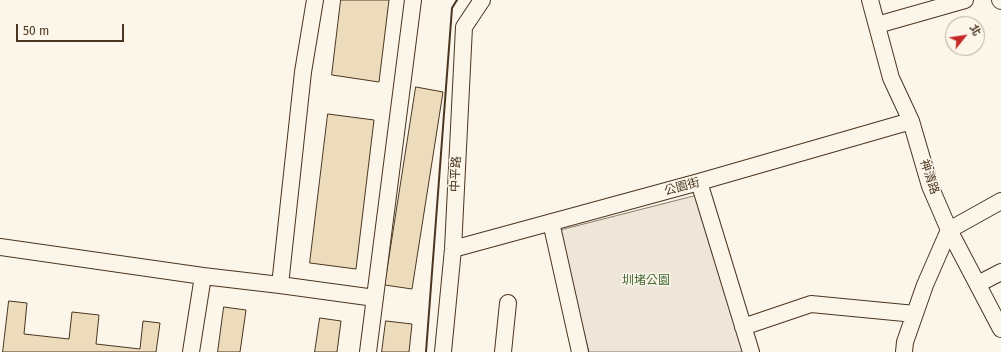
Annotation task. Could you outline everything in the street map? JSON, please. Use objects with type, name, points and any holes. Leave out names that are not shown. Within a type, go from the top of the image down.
[{"type":"street","points":[[280,285],[303,72],[315,0]]},
{"type":"street","points":[[368,352],[413,0]]},
{"type":"street","name":"中平路","points":[[443,352],[452,249],[464,27],[482,0]]},
{"type":"street","name":"神清路","points":[[870,0],[891,78],[911,121],[930,186],[949,230],[1001,329]]},
{"type":"street","points":[[877,25],[965,0]]},
{"type":"street","name":"公園街","points":[[452,249],[699,182],[911,121]]},
{"type":"street","points":[[699,182],[751,352]]},
{"type":"street","points":[[904,352],[905,342],[925,285],[949,230],[1001,201]]},
{"type":"street","points":[[551,222],[580,352]]},
{"type":"street","points":[[0,247],[203,276],[375,298]]},
{"type":"street","points":[[978,284],[1001,272]]},
{"type":"street","points":[[191,352],[203,276]]},
{"type":"street","points":[[503,352],[508,303]]},
{"type":"street","points":[[743,327],[811,304],[915,314]]},
{"type":"green space","name":"圳堵公園","points":[[695,196],[744,352],[589,352],[558,231]]},
{"type":"building","points":[[341,0],[389,0],[379,82],[332,75]]},
{"type":"building","points":[[416,87],[443,92],[412,289],[385,285]]},
{"type":"building","points":[[328,114],[374,120],[356,269],[310,263]]},
{"type":"building","points":[[9,301],[27,303],[24,334],[69,339],[72,312],[99,315],[96,344],[140,349],[143,321],[160,323],[156,352],[3,352]]},
{"type":"building","points":[[224,307],[246,310],[240,352],[218,352]]},
{"type":"building","points":[[320,318],[341,321],[337,352],[315,352]]},
{"type":"building","points":[[386,321],[412,324],[409,352],[382,352]]},
{"type":"wall","points":[[426,352],[452,8],[457,0]]}]
